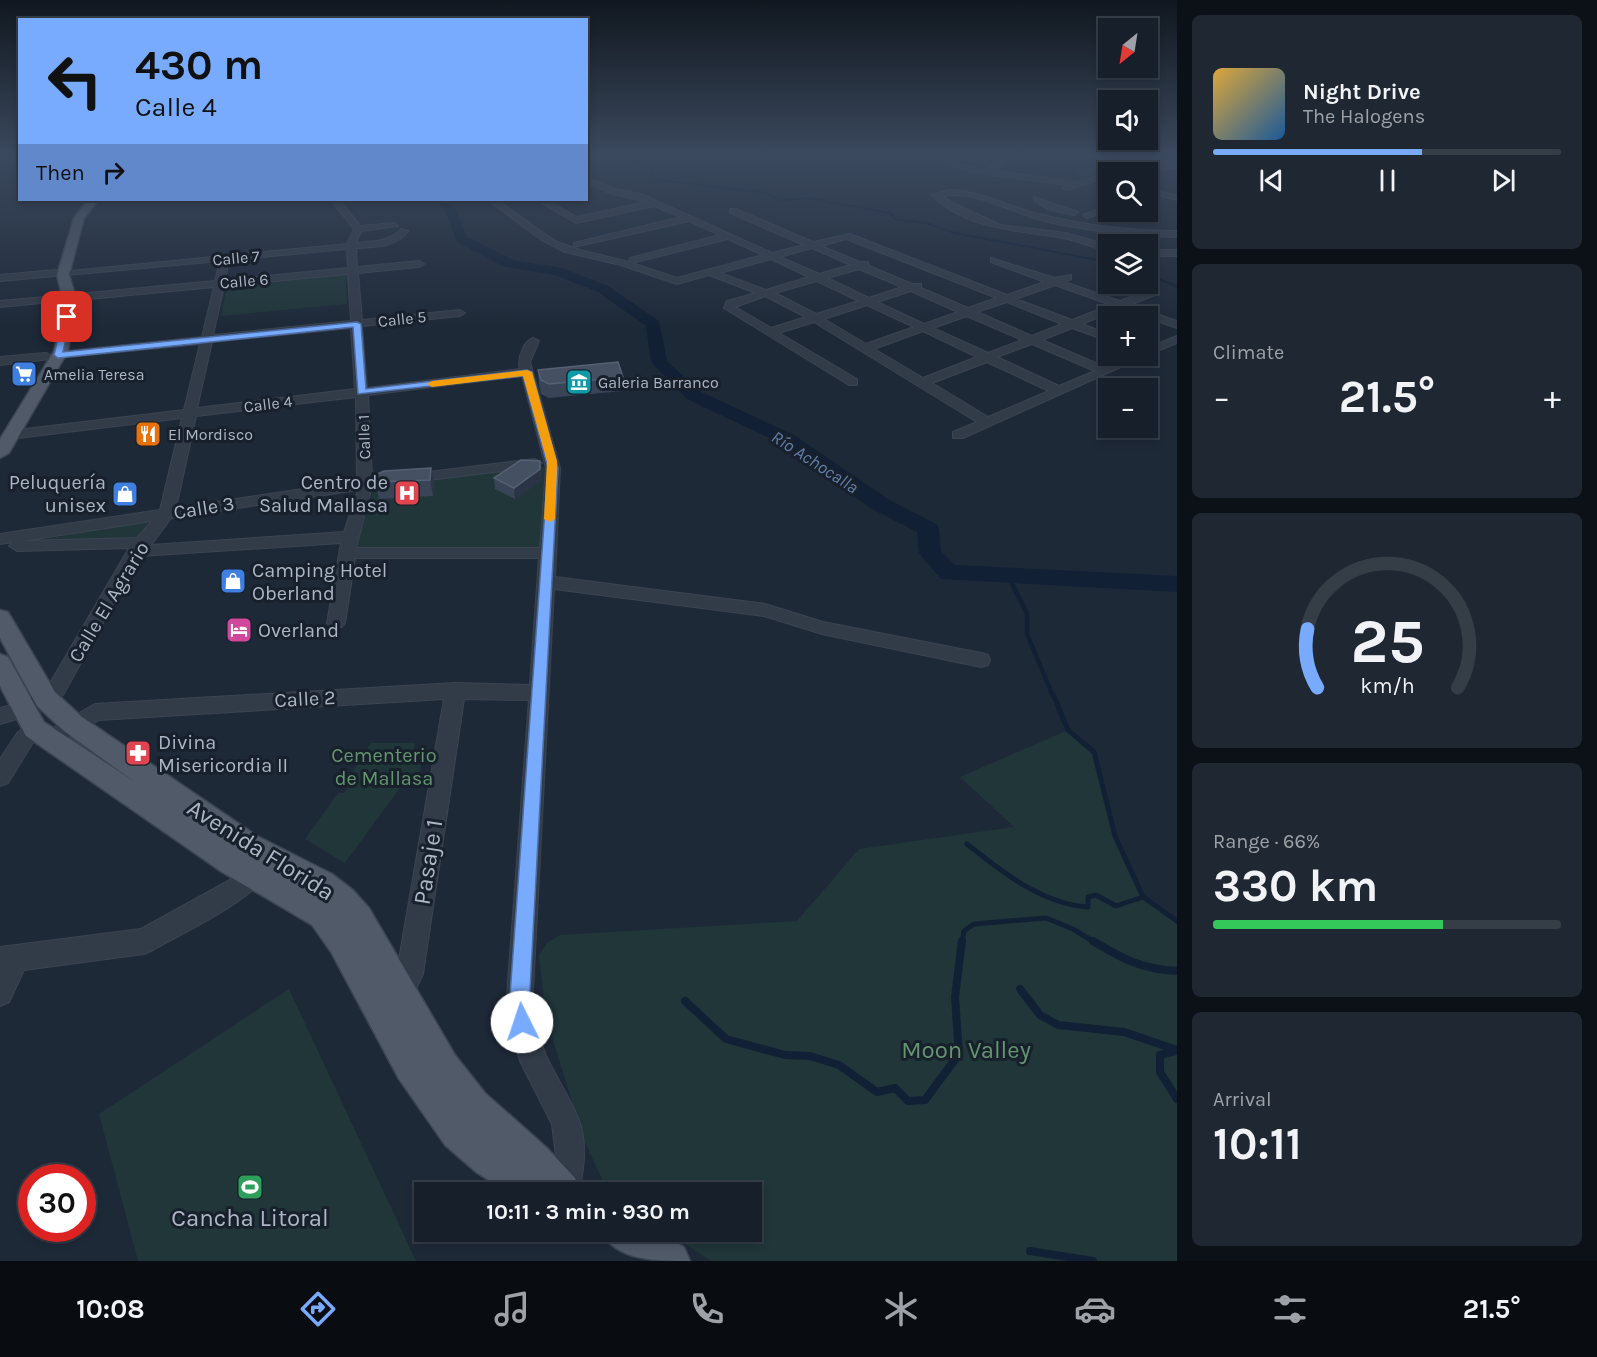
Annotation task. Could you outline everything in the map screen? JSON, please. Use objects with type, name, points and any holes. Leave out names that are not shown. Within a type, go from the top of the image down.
[{"type":"main road","points":[[0,453],[3,433],[52,356],[63,298],[59,273],[71,218],[76,212]]},
{"type":"main road","points":[[59,273],[79,218],[84,212]]},
{"type":"main road","name":"Avenida Florida","points":[[0,618],[41,719]]},
{"type":"main road","name":"Avenida Florida","points":[[0,663],[41,719],[247,845],[260,865],[323,914],[472,1106],[533,1160],[553,1182]]},
{"type":"main road","name":"Avenida Florida","points":[[390,1002],[411,1067],[458,1132],[489,1159],[529,1182]]},
{"type":"main road","points":[[638,1242],[670,1261]]},
{"type":"street","points":[[344,212],[358,229]]},
{"type":"street","points":[[508,212],[541,237],[570,251],[624,263],[677,281],[847,236],[898,254],[1098,334]]},
{"type":"street","points":[[561,212],[576,220],[612,212]]},
{"type":"street","points":[[676,212],[1059,391]]},
{"type":"street","points":[[735,212],[1105,371]]},
{"type":"street","points":[[965,212],[999,227],[1066,236],[1098,245]]},
{"type":"street","points":[[1020,212],[1095,227],[1177,233]]},
{"type":"street","points":[[1071,212],[1155,231],[1177,233]]},
{"type":"street","points":[[1087,215],[1096,212]]},
{"type":"street","points":[[577,245],[690,218]]},
{"type":"street","points":[[1155,231],[1177,222]]},
{"type":"street","points":[[358,229],[394,226]]},
{"type":"street","points":[[351,247],[358,229]]},
{"type":"street","name":"Calle 7","points":[[0,278],[351,247],[385,243],[399,237],[404,231]]},
{"type":"street","points":[[633,260],[728,236]]},
{"type":"street","name":"Calle 1","points":[[336,623],[350,545],[365,484],[362,392],[351,247]]},
{"type":"street","points":[[1158,253],[1177,253]]},
{"type":"street","points":[[1164,253],[1177,259]]},
{"type":"street","points":[[853,382],[729,308],[731,303],[765,292],[898,254]]},
{"type":"street","name":"Calle El Agrario","points":[[0,777],[25,738],[41,719],[140,547],[167,513],[209,339],[225,259]]},
{"type":"street","points":[[994,260],[1177,325]]},
{"type":"street","name":"Calle 6","points":[[0,304],[419,264]]},
{"type":"street","points":[[710,272],[765,292],[815,318],[987,422]]},
{"type":"street","points":[[770,332],[951,275]]},
{"type":"street","points":[[865,348],[1068,277]]},
{"type":"street","points":[[922,383],[1148,294]]},
{"type":"street","name":"Calle 5","points":[[0,362],[460,313]]},
{"type":"street","points":[[1158,348],[1177,339]]},
{"type":"street","points":[[533,341],[524,362],[552,461],[540,693],[519,1009],[534,1060],[566,1121],[571,1157],[565,1182]]},
{"type":"street","points":[[958,435],[1116,366]]},
{"type":"street","name":"Calle 4","points":[[3,433],[191,413],[527,372]]},
{"type":"street","name":"Calle 3","points":[[0,539],[365,484],[552,461]]},
{"type":"street","points":[[0,546],[350,545],[547,553]]},
{"type":"street","points":[[546,582],[765,610],[822,628],[981,660]]},
{"type":"street","name":"Calle 2","points":[[41,719],[95,712],[455,691],[540,693]]},
{"type":"street","name":"Pasaje 1","points":[[390,1002],[410,974],[455,691]]},
{"type":"street","points":[[0,993],[8,959],[144,941],[238,888],[260,865]]},
{"type":"green space","points":[[346,273],[347,304],[221,316],[227,285]]},
{"type":"green space","points":[[541,466],[546,468],[542,545],[539,548],[362,549],[357,546],[374,488]]},
{"type":"green space","points":[[147,523],[148,526],[135,539],[35,543],[33,541]]},
{"type":"green space","name":"Moon Valley","points":[[1068,730],[1094,752],[1115,836],[1143,897],[1177,921],[1177,1261],[711,1261],[682,1242],[762,1242],[762,1182],[603,1182],[584,1140],[546,1018],[539,955],[547,943],[560,935],[797,921],[859,849],[1014,827],[960,777]]},
{"type":"green space","name":"Cementerio de Mallasa","points":[[371,743],[415,743],[412,761],[422,763],[419,775],[405,781],[345,863],[305,839],[338,793],[344,793],[358,773],[352,772]]},
{"type":"green space","name":"Cancha Litoral","points":[[289,989],[416,1261],[138,1261],[99,1114]]},
{"type":"building","points":[[618,362],[623,377],[549,384],[541,380],[538,370]]},
{"type":"building","points":[[521,460],[540,461],[540,469],[514,488],[494,478]]},
{"type":"building","points":[[431,468],[430,480],[375,482],[375,475],[384,471]]},
{"type":"waterway","name":"Río Achocalla","points":[[451,212],[462,239],[510,264],[558,271],[603,289],[654,324],[659,362],[693,395],[787,439],[880,504],[928,529],[930,553],[949,573],[1177,584]]},
{"type":"waterway","points":[[884,212],[890,213],[895,219],[926,223],[955,233],[1098,260]]},
{"type":"waterway","points":[[1158,279],[1177,286]]},
{"type":"waterway","points":[[1009,578],[1027,613],[1027,634],[1053,696]]},
{"type":"waterway","points":[[1053,694],[1068,730],[1094,752],[1115,836],[1143,897]]},
{"type":"waterway","points":[[967,844],[1023,885],[1071,905],[1088,907],[1088,897],[1096,895],[1116,906],[1143,897]]},
{"type":"waterway","points":[[1143,897],[1177,921]]},
{"type":"waterway","points":[[962,943],[964,931],[974,924],[1046,918],[1073,929],[1096,943]]},
{"type":"waterway","points":[[685,1001],[726,1039],[785,1055],[810,1056],[839,1065],[877,1092],[895,1088],[908,1101],[925,1100],[959,1054],[955,997],[962,941]]},
{"type":"waterway","points":[[1093,941],[1133,962],[1153,968],[1177,971]]},
{"type":"waterway","points":[[1020,989],[1040,1015],[1058,1025],[1124,1032],[1177,1050]]},
{"type":"waterway","points":[[1177,1051],[1160,1055],[1160,1072],[1177,1099]]},
{"type":"waterway","points":[[1030,1251],[1093,1261]]},
{"type":"slow traffic","points":[[432,384],[527,372],[552,461],[550,519]]},
{"type":"place","name":"Amelia Teresa","points":[[24,374]]},
{"type":"place","name":"Galeria Barranco","points":[[579,382]]},
{"type":"place","name":"El Mordisco","points":[[148,434]]},
{"type":"place","name":"Centro de Salud Mallasa","points":[[407,493]]},
{"type":"place","name":"Peluquería unisex","points":[[125,494]]},
{"type":"place","name":"Camping Hotel Oberland","points":[[233,581]]},
{"type":"place","name":"Overland","points":[[239,630]]},
{"type":"place","name":"Divina Misericordia II","points":[[138,753]]},
{"type":"place","name":"Cancha Litoral","points":[[250,1187]]},
{"type":"route","points":[[67,317],[61,351],[58,355],[357,324],[362,392],[527,372],[553,468],[519,1009],[522,1022]]}]
